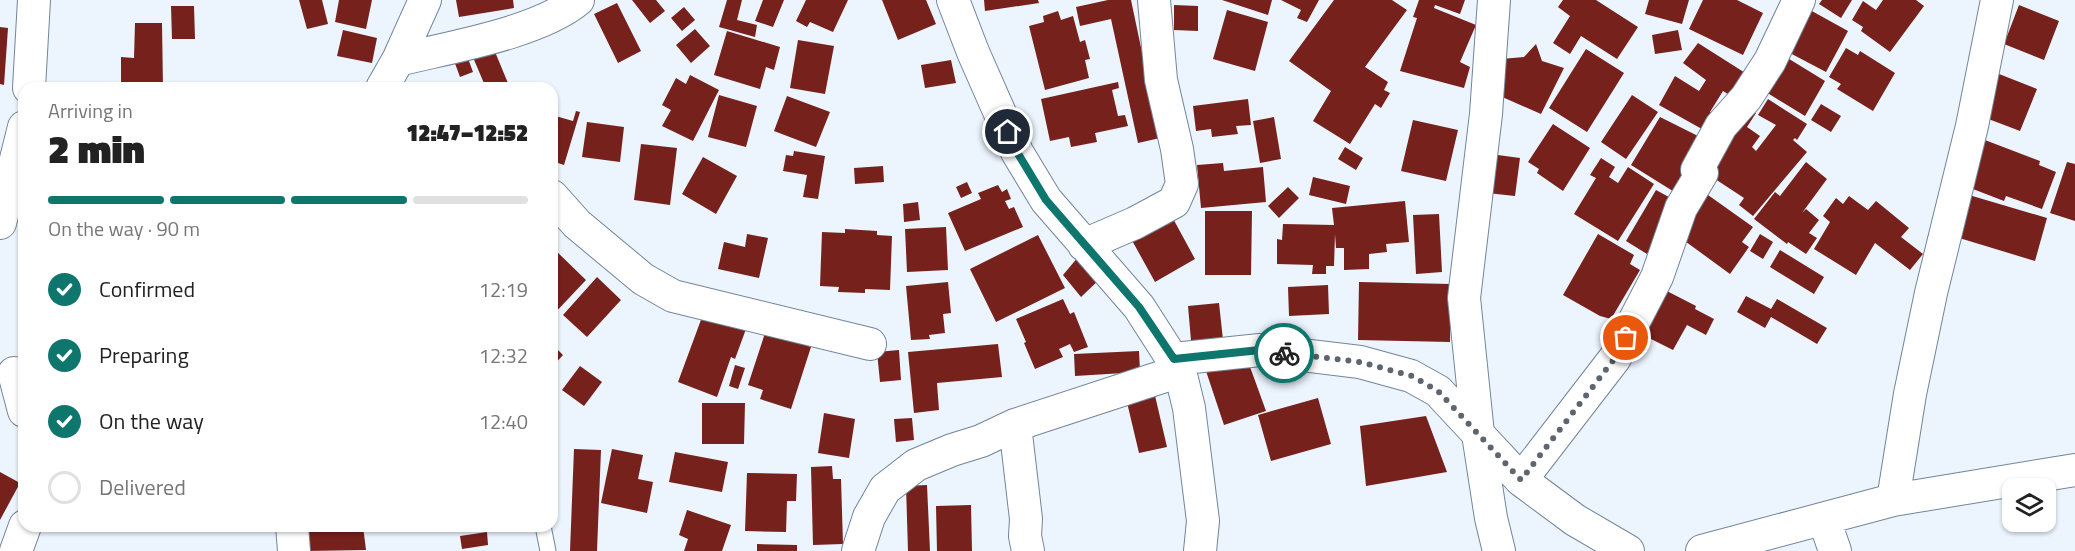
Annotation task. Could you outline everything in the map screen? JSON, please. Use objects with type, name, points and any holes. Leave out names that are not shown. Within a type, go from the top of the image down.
[{"type":"street","points":[[29,82],[34,0]]},
{"type":"street","points":[[385,82],[425,0]]},
{"type":"street","points":[[398,60],[538,22],[565,11],[578,0]]},
{"type":"street","points":[[953,0],[1017,152],[1046,200],[1139,307],[1177,365],[1189,408],[1203,521],[1200,551]]},
{"type":"street","points":[[1084,245],[1135,223],[1174,202],[1182,184],[1177,149],[1161,80],[1154,0]]},
{"type":"street","points":[[1494,0],[1486,114],[1464,298],[1478,434],[1491,518],[1499,551]]},
{"type":"street","points":[[1521,480],[1615,358],[1658,277],[1682,208],[1702,173],[1696,170],[1721,126],[1746,98],[1770,61],[1799,0]]},
{"type":"street","points":[[1893,500],[1910,394],[1972,126],[1997,0]]},
{"type":"street","points":[[0,223],[18,151]]},
{"type":"street","points":[[558,203],[577,224],[643,279],[674,296],[870,344]]},
{"type":"street","points":[[858,551],[869,517],[885,489],[916,465],[981,441],[1015,425],[1177,365],[1260,350],[1360,362],[1412,376],[1438,391],[1521,480],[1575,520],[1629,551]]},
{"type":"street","points":[[13,372],[18,390]]},
{"type":"street","points":[[1015,425],[1028,551]]},
{"type":"street","points":[[1702,551],[1893,500],[2075,470]]},
{"type":"street","points":[[1824,519],[1835,551]]},
{"type":"street","points":[[16,551],[23,532]]},
{"type":"street","points":[[292,532],[294,551]]},
{"type":"lane","points":[[544,532],[548,551]]},
{"type":"building","points":[[299,0],[322,0],[328,24],[307,29]]},
{"type":"building","points":[[339,0],[372,0],[366,29],[335,22]]},
{"type":"building","points":[[456,0],[513,0],[514,8],[459,17]]},
{"type":"building","points":[[632,0],[656,0],[665,11],[650,23]]},
{"type":"building","points":[[727,0],[742,0],[737,20],[757,25],[755,37],[719,27]]},
{"type":"building","points":[[763,0],[784,0],[773,27],[755,21]]},
{"type":"building","points":[[806,0],[848,0],[833,32],[810,22],[807,27],[796,21]]},
{"type":"building","points":[[882,0],[926,0],[936,24],[898,40]]},
{"type":"building","points":[[984,0],[1038,0],[1039,3],[985,11]]},
{"type":"building","points":[[1108,0],[1131,0],[1160,138],[1138,143],[1111,19],[1080,26],[1076,7]]},
{"type":"building","points":[[1222,0],[1272,0],[1268,15]]},
{"type":"building","points":[[1281,0],[1319,0],[1307,22],[1297,18],[1301,10]]},
{"type":"building","points":[[1334,0],[1392,0],[1407,10],[1365,67],[1388,82],[1384,90],[1390,93],[1381,108],[1375,104],[1350,144],[1313,121],[1331,91],[1289,61]]},
{"type":"building","points":[[1419,0],[1465,0],[1460,14],[1435,5],[1434,8],[1476,25],[1460,62],[1470,67],[1464,88],[1400,71],[1417,18],[1413,17]]},
{"type":"building","points":[[1563,0],[1596,0],[1638,27],[1617,59],[1581,36],[1570,54],[1553,43],[1570,16],[1558,7]]},
{"type":"building","points":[[1649,0],[1689,0],[1682,24],[1645,14]]},
{"type":"building","points":[[1703,0],[1737,0],[1763,13],[1743,55],[1689,29]]},
{"type":"building","points":[[1822,0],[1852,0],[1841,18],[1819,4]]},
{"type":"building","points":[[1883,0],[1916,0],[1924,6],[1890,52],[1861,31],[1863,27],[1852,20],[1863,1],[1876,10]]},
{"type":"building","points":[[617,3],[641,51],[618,63],[594,14]]},
{"type":"building","points":[[1174,5],[1198,6],[1198,31],[1174,30]]},
{"type":"building","points":[[2019,5],[2059,21],[2044,60],[2004,44]]},
{"type":"building","points":[[171,6],[194,6],[195,39],[172,39]]},
{"type":"building","points":[[684,7],[695,20],[682,31],[671,18]]},
{"type":"building","points":[[1227,10],[1268,22],[1255,71],[1213,59]]},
{"type":"building","points":[[1810,10],[1848,31],[1826,72],[1788,52]]},
{"type":"building","points":[[1058,11],[1061,20],[1073,16],[1080,42],[1085,40],[1090,59],[1085,60],[1089,78],[1045,90],[1029,26],[1044,22],[1043,16]]},
{"type":"building","points":[[135,23],[162,23],[163,82],[121,82],[121,57],[134,58]]},
{"type":"building","points":[[0,27],[8,28],[4,85],[0,84]]},
{"type":"building","points":[[695,29],[710,46],[691,63],[676,45]]},
{"type":"building","points":[[343,30],[377,38],[372,63],[337,56]]},
{"type":"building","points":[[1678,30],[1682,50],[1655,54],[1652,35]]},
{"type":"building","points":[[727,31],[780,47],[774,70],[766,67],[760,89],[714,75]]},
{"type":"building","points":[[798,40],[834,46],[825,94],[790,88]]},
{"type":"building","points":[[1698,43],[1750,76],[1736,99],[1723,91],[1710,112],[1719,119],[1709,133],[1659,105],[1675,76],[1699,91],[1706,80],[1683,63]]},
{"type":"building","points":[[1536,44],[1542,61],[1564,68],[1541,114],[1500,96],[1501,59],[1524,57]]},
{"type":"building","points":[[493,47],[508,82],[483,82],[472,55]]},
{"type":"building","points":[[1846,48],[1858,55],[1860,51],[1895,73],[1873,111],[1837,89],[1841,84],[1829,77]]},
{"type":"building","points":[[1586,49],[1624,73],[1587,132],[1549,108]]},
{"type":"building","points":[[466,53],[473,72],[460,77],[453,58]]},
{"type":"building","points":[[1781,54],[1825,81],[1805,116],[1761,89]]},
{"type":"building","points":[[951,60],[956,83],[925,88],[921,65]]},
{"type":"building","points":[[1994,72],[2037,89],[2020,131],[1978,115]]},
{"type":"building","points":[[690,75],[719,90],[693,141],[662,126],[671,110],[662,105],[676,78],[686,84]]},
{"type":"building","points":[[1118,82],[1119,88],[1112,90],[1118,116],[1125,115],[1128,126],[1095,133],[1097,142],[1071,147],[1069,137],[1050,141],[1041,99]]},
{"type":"building","points":[[719,95],[757,106],[746,147],[708,137]]},
{"type":"building","points":[[1632,95],[1658,112],[1626,159],[1601,142]]},
{"type":"building","points":[[787,96],[830,112],[816,147],[774,131]]},
{"type":"building","points":[[1248,99],[1251,125],[1236,126],[1238,134],[1212,137],[1211,129],[1196,131],[1193,106]]},
{"type":"building","points":[[1768,99],[1807,124],[1797,140],[1795,138],[1793,140],[1807,152],[1753,216],[1739,205],[1744,198],[1700,169],[1744,105],[1756,113],[1747,127],[1760,136],[1752,147],[1756,151],[1776,125],[1758,115]]},
{"type":"building","points":[[1821,104],[1841,116],[1831,132],[1811,120]]},
{"type":"building","points":[[576,111],[580,112],[564,165],[558,163],[558,117],[573,121]]},
{"type":"building","points":[[1274,117],[1281,159],[1260,163],[1253,121]]},
{"type":"building","points":[[1660,117],[1712,143],[1684,198],[1631,165]]},
{"type":"building","points":[[1413,120],[1458,130],[1446,181],[1401,171]]},
{"type":"building","points":[[587,122],[624,127],[620,162],[582,157]]},
{"type":"building","points":[[1553,124],[1590,148],[1563,191],[1537,173],[1539,169],[1528,162]]},
{"type":"building","points":[[1977,137],[2040,161],[2039,165],[2056,172],[2042,209],[2006,196],[2004,201],[1960,184]]},
{"type":"building","points":[[641,144],[677,148],[670,205],[634,200]]},
{"type":"building","points":[[1345,147],[1363,158],[1356,170],[1338,159]]},
{"type":"building","points":[[794,151],[825,156],[818,199],[803,197],[807,175],[783,171],[786,155],[793,156]]},
{"type":"building","points":[[1483,153],[1520,158],[1515,196],[1478,192]]},
{"type":"building","points":[[703,157],[737,176],[716,214],[682,194]]},
{"type":"building","points":[[1601,158],[1615,167],[1609,177],[1618,183],[1628,167],[1654,184],[1618,241],[1574,214],[1596,178],[1590,175]]},
{"type":"building","points":[[1806,162],[1827,179],[1802,213],[1806,209],[1819,220],[1809,233],[1817,238],[1806,254],[1788,242],[1787,244],[1754,219],[1775,192],[1780,196]]},
{"type":"building","points":[[2067,162],[2075,164],[2075,221],[2050,213]]},
{"type":"building","points":[[1223,163],[1224,171],[1263,167],[1266,202],[1201,208],[1197,165]]},
{"type":"building","points":[[883,166],[884,182],[855,184],[854,168]]},
{"type":"building","points":[[1313,177],[1350,186],[1346,204],[1309,195]]},
{"type":"building","points":[[967,182],[972,193],[961,198],[956,187]]},
{"type":"building","points":[[998,185],[1002,192],[1007,189],[1011,199],[1005,201],[1009,209],[1014,207],[1023,227],[965,251],[948,213],[981,199],[978,193]]},
{"type":"building","points":[[1288,187],[1299,198],[1279,218],[1268,206]]},
{"type":"building","points":[[1656,190],[1678,202],[1647,254],[1626,241]]},
{"type":"building","points":[[1701,190],[1753,227],[1742,242],[1749,247],[1730,274],[1678,236]]},
{"type":"building","points":[[1969,195],[2047,218],[2035,261],[1956,237]]},
{"type":"building","points":[[1849,196],[1868,210],[1876,201],[1909,228],[1901,237],[1923,254],[1910,270],[1875,243],[1856,275],[1814,249],[1830,222],[1823,216],[1836,198],[1843,204]]},
{"type":"building","points":[[1405,201],[1409,242],[1386,244],[1387,252],[1369,254],[1369,269],[1344,270],[1344,248],[1336,248],[1335,234],[1334,266],[1326,266],[1326,274],[1312,274],[1313,265],[1277,264],[1277,239],[1282,240],[1283,224],[1334,225],[1332,208]]},
{"type":"building","points":[[918,202],[920,220],[904,222],[903,204]]},
{"type":"building","points":[[1205,211],[1252,211],[1251,275],[1205,275]]},
{"type":"building","points":[[1170,213],[1195,259],[1155,282],[1129,235]]},
{"type":"building","points":[[1439,214],[1442,272],[1416,274],[1413,215]]},
{"type":"building","points":[[946,227],[948,270],[907,272],[905,229]]},
{"type":"building","points":[[845,229],[877,231],[877,235],[892,236],[890,290],[865,289],[865,293],[838,292],[839,287],[820,286],[822,232],[845,233]]},
{"type":"building","points":[[747,234],[768,238],[759,278],[718,269],[724,242],[745,247]]},
{"type":"building","points":[[1598,234],[1634,255],[1630,264],[1640,270],[1611,319],[1600,316],[1563,295]]},
{"type":"building","points":[[1760,234],[1773,242],[1763,259],[1750,251]]},
{"type":"building","points":[[1038,235],[1065,288],[996,322],[970,269]]},
{"type":"building","points":[[1780,250],[1824,277],[1814,294],[1770,267]]},
{"type":"building","points":[[558,253],[586,280],[558,310]]},
{"type":"building","points":[[1079,256],[1101,278],[1081,297],[1063,275]]},
{"type":"building","points":[[597,277],[621,300],[587,337],[563,315]]},
{"type":"building","points":[[948,282],[951,313],[943,314],[945,333],[929,335],[930,339],[911,340],[906,286]]},
{"type":"building","points":[[1359,282],[1451,284],[1450,342],[1358,340]]},
{"type":"building","points":[[1328,285],[1329,314],[1289,316],[1288,287]]},
{"type":"building","points":[[1663,289],[1696,306],[1695,309],[1714,319],[1706,335],[1687,325],[1673,350],[1641,334]]},
{"type":"building","points":[[1746,296],[1771,309],[1777,299],[1827,328],[1817,344],[1771,317],[1765,328],[1737,312]]},
{"type":"building","points":[[1063,299],[1070,314],[1074,312],[1088,347],[1074,352],[1070,344],[1059,349],[1063,357],[1035,369],[1016,319]]},
{"type":"building","points":[[1219,303],[1224,349],[1192,352],[1188,306]]},
{"type":"building","points":[[705,309],[746,329],[735,359],[731,357],[717,397],[678,382]]},
{"type":"building","points":[[767,327],[791,340],[811,347],[791,409],[760,399],[763,390],[748,385]]},
{"type":"building","points":[[998,344],[1002,377],[937,383],[939,410],[914,413],[908,352]]},
{"type":"building","points":[[558,350],[563,355],[558,360]]},
{"type":"building","points":[[899,350],[901,380],[880,382],[877,352]]},
{"type":"building","points":[[1139,351],[1140,372],[1075,376],[1074,354]]},
{"type":"building","points":[[1245,353],[1266,411],[1224,425],[1205,368]]},
{"type":"building","points":[[735,365],[745,368],[738,389],[729,386]]},
{"type":"building","points":[[580,366],[602,382],[584,406],[562,390]]},
{"type":"building","points":[[1153,387],[1167,447],[1139,453],[1125,394]]},
{"type":"building","points":[[1318,398],[1331,444],[1271,461],[1258,415]]},
{"type":"building","points":[[702,403],[745,403],[744,444],[702,444]]},
{"type":"building","points":[[824,413],[855,419],[849,458],[818,453]]},
{"type":"building","points":[[1426,416],[1447,472],[1366,486],[1360,426]]},
{"type":"building","points":[[912,418],[914,440],[896,442],[894,419]]},
{"type":"building","points":[[574,449],[601,450],[597,551],[570,551]]},
{"type":"building","points":[[612,449],[643,455],[638,479],[653,482],[647,513],[601,503]]},
{"type":"building","points":[[675,452],[728,462],[722,492],[669,482]]},
{"type":"building","points":[[832,466],[833,479],[841,479],[843,544],[813,545],[811,467]]},
{"type":"building","points":[[0,472],[18,482],[18,487],[0,520]]},
{"type":"building","points":[[747,473],[797,474],[796,501],[787,501],[786,532],[745,531]]},
{"type":"building","points":[[927,485],[930,551],[908,551],[906,486]]},
{"type":"building","points":[[971,505],[972,551],[937,551],[936,506]]},
{"type":"building","points":[[687,510],[731,525],[722,551],[684,551],[688,539],[679,535]]},
{"type":"building","points":[[305,532],[364,532],[366,550],[306,551]]},
{"type":"building","points":[[487,532],[488,545],[462,549],[460,536]]},
{"type":"building","points":[[757,544],[797,545],[797,551],[757,551]]},
{"type":"way so far","points":[[1284,353],[1360,362],[1412,376],[1438,391],[1521,480],[1615,358],[1626,338]]},
{"type":"route","points":[[1008,132],[1017,152],[1046,200],[1139,307],[1174,359],[1260,350],[1284,353]]}]
